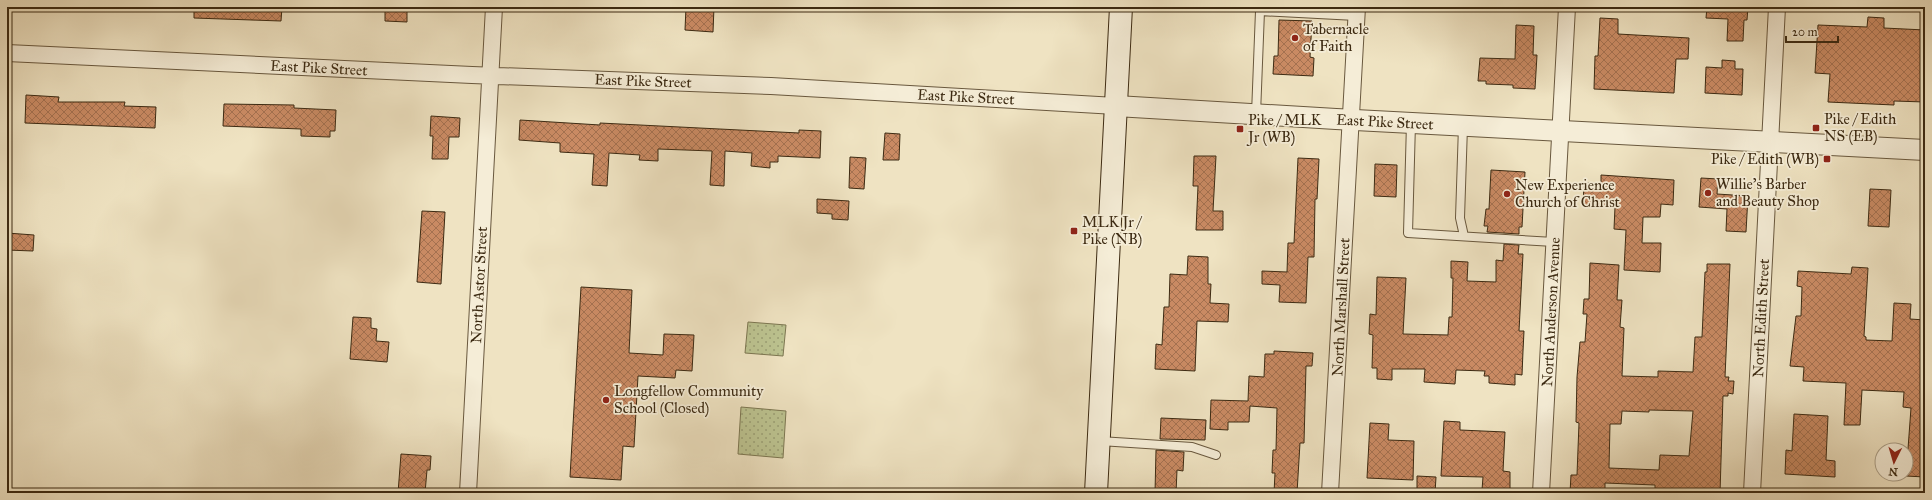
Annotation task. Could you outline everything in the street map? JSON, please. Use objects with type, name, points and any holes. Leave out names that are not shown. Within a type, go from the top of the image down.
[{"type":"main road","points":[[1096,493],[1121,7]]},
{"type":"street","name":"North Astor Street","points":[[468,493],[494,7]]},
{"type":"street","name":"North Anderson Avenue","points":[[1541,493],[1567,7]]},
{"type":"street","name":"North Edith Street","points":[[1752,493],[1778,7]]},
{"type":"street","name":"North Marshall Street","points":[[1330,493],[1357,11]]},
{"type":"street","name":"East Pike Street","points":[[7,53],[490,76],[771,86],[1351,120],[1925,150]]},
{"type":"lane","points":[[1256,114],[1260,11],[1357,11]]},
{"type":"lane","points":[[1411,123],[1408,233],[1554,242]]},
{"type":"lane","points":[[1463,126],[1460,218],[1464,236]]},
{"type":"lane","points":[[1099,440],[1192,447],[1216,454]]},
{"type":"green space","points":[[748,322],[786,325],[783,356],[745,353]]},
{"type":"green space","points":[[741,407],[786,411],[783,458],[738,454]]},
{"type":"building","points":[[194,7],[282,7],[281,21],[194,18]]},
{"type":"building","points":[[385,7],[407,7],[407,22],[385,21]]},
{"type":"building","points":[[686,7],[714,7],[713,32],[685,30]]},
{"type":"building","points":[[1707,7],[1748,7],[1747,20],[1744,20],[1743,41],[1727,41],[1728,19],[1706,18]]},
{"type":"building","points":[[1868,17],[1884,18],[1884,28],[1925,30],[1925,102],[1894,101],[1894,105],[1828,102],[1830,74],[1815,73],[1818,25],[1867,27]]},
{"type":"building","points":[[1600,18],[1618,19],[1618,34],[1689,38],[1688,59],[1676,59],[1674,93],[1594,89],[1595,56],[1598,56]]},
{"type":"building","name":"Tabernacle of Faith","points":[[1279,20],[1312,21],[1310,57],[1314,58],[1313,76],[1273,74],[1274,56],[1278,56]]},
{"type":"building","points":[[1516,25],[1534,26],[1533,55],[1537,55],[1535,89],[1513,88],[1513,85],[1486,84],[1486,81],[1478,81],[1480,58],[1515,59]]},
{"type":"building","points":[[1722,60],[1735,61],[1735,69],[1743,69],[1742,95],[1705,93],[1706,67],[1722,68]]},
{"type":"building","points":[[26,95],[59,97],[58,102],[125,102],[124,106],[156,107],[155,128],[25,123]]},
{"type":"building","points":[[224,104],[294,105],[294,108],[336,110],[335,131],[330,131],[330,137],[301,136],[301,129],[223,126]]},
{"type":"building","points":[[431,116],[460,118],[459,137],[449,137],[448,159],[432,159],[433,136],[430,136]]},
{"type":"building","points":[[520,120],[600,125],[600,123],[799,133],[799,130],[821,131],[820,158],[778,156],[778,162],[770,162],[770,168],[751,166],[752,153],[725,151],[724,186],[710,185],[712,151],[658,149],[658,161],[639,160],[640,155],[609,153],[607,186],[592,185],[594,154],[560,152],[560,143],[519,140]]},
{"type":"building","points":[[885,133],[900,134],[899,160],[883,160]]},
{"type":"building","points":[[1194,156],[1216,156],[1213,211],[1223,211],[1223,230],[1196,230],[1198,186],[1193,186]]},
{"type":"building","points":[[850,157],[866,158],[864,189],[849,188]]},
{"type":"building","points":[[1298,158],[1319,159],[1317,199],[1315,199],[1314,257],[1308,257],[1306,303],[1279,302],[1280,285],[1262,284],[1262,271],[1287,272],[1288,243],[1294,243]]},
{"type":"building","points":[[1375,164],[1397,165],[1396,197],[1374,196]]},
{"type":"building","name":"New Experience Church of Christ","points":[[1491,170],[1525,172],[1522,227],[1519,227],[1519,234],[1487,232],[1488,226],[1484,226],[1486,209],[1489,209]]},
{"type":"building","points":[[1601,175],[1674,180],[1673,205],[1661,204],[1660,217],[1643,217],[1642,243],[1661,243],[1660,272],[1624,270],[1626,230],[1614,229],[1615,207],[1583,206],[1584,183],[1601,183]]},
{"type":"building","points":[[1701,178],[1718,179],[1717,194],[1748,196],[1746,232],[1726,231],[1727,209],[1699,207]]},
{"type":"building","points":[[1870,189],[1891,190],[1889,227],[1868,226]]},
{"type":"building","points":[[817,199],[849,201],[848,220],[832,219],[832,214],[817,213]]},
{"type":"building","points":[[422,211],[445,212],[441,284],[417,282]]},
{"type":"building","points":[[7,233],[34,235],[33,251],[7,250]]},
{"type":"building","points":[[1504,244],[1519,245],[1518,254],[1523,254],[1519,331],[1524,331],[1522,375],[1515,374],[1515,385],[1489,383],[1489,376],[1484,376],[1485,371],[1456,370],[1455,384],[1424,382],[1425,369],[1392,369],[1392,380],[1377,379],[1377,368],[1372,368],[1373,335],[1369,334],[1370,314],[1376,315],[1377,277],[1406,278],[1403,334],[1448,335],[1449,317],[1452,317],[1453,278],[1451,278],[1451,261],[1468,262],[1467,281],[1496,282],[1496,260],[1503,261]]},
{"type":"building","points":[[1188,256],[1208,257],[1208,284],[1211,284],[1210,303],[1229,304],[1228,322],[1197,321],[1195,371],[1155,369],[1156,344],[1162,345],[1164,307],[1169,307],[1170,274],[1187,275]]},
{"type":"building","points":[[1590,263],[1619,265],[1617,300],[1622,300],[1620,327],[1624,328],[1622,376],[1658,377],[1658,371],[1693,372],[1695,337],[1702,337],[1705,272],[1707,272],[1707,264],[1730,264],[1725,377],[1729,377],[1728,381],[1734,381],[1733,394],[1728,393],[1728,396],[1723,396],[1720,493],[1655,493],[1655,485],[1605,483],[1605,493],[1570,493],[1571,475],[1577,475],[1579,423],[1576,422],[1577,377],[1580,342],[1585,342],[1587,314],[1583,314],[1584,299],[1589,299]],"holes":[[[1622,411],[1693,411],[1689,456],[1660,455],[1659,470],[1609,468],[1610,424],[1621,424]]]},
{"type":"building","points":[[1852,267],[1868,268],[1864,336],[1866,337],[1866,340],[1892,341],[1894,303],[1911,304],[1910,319],[1925,320],[1925,477],[1914,476],[1914,442],[1908,442],[1911,408],[1903,407],[1904,392],[1862,390],[1860,425],[1844,425],[1846,383],[1803,381],[1804,367],[1790,366],[1796,316],[1801,316],[1802,287],[1797,286],[1798,271],[1851,274]]},
{"type":"building","name":"Longfellow Community School (Closed)","points":[[581,287],[632,290],[629,353],[663,355],[664,334],[694,335],[692,371],[676,370],[675,378],[638,376],[634,447],[623,446],[621,480],[570,477]]},
{"type":"building","points":[[353,317],[371,318],[371,328],[377,329],[376,341],[389,342],[387,362],[350,359]]},
{"type":"building","points":[[1274,351],[1313,353],[1312,366],[1306,366],[1304,443],[1300,443],[1297,493],[1274,493],[1275,473],[1272,473],[1273,450],[1276,450],[1277,408],[1250,406],[1249,422],[1228,422],[1228,430],[1210,429],[1211,400],[1248,401],[1249,376],[1264,377],[1265,354],[1274,354]]},
{"type":"building","points":[[1794,414],[1828,416],[1826,460],[1835,461],[1835,477],[1785,474],[1786,450],[1792,451]]},
{"type":"building","points":[[1161,418],[1206,420],[1205,440],[1160,439]]},
{"type":"building","points":[[1444,421],[1460,422],[1460,430],[1505,432],[1503,471],[1510,472],[1510,491],[1482,490],[1483,477],[1441,476]]},
{"type":"building","points":[[1370,423],[1389,424],[1388,440],[1414,441],[1413,480],[1367,478]]},
{"type":"building","points":[[1156,450],[1184,452],[1183,471],[1177,470],[1176,493],[1155,493]]},
{"type":"building","points":[[401,454],[431,456],[430,470],[427,470],[425,493],[398,493]]},
{"type":"building","points":[[1417,476],[1436,477],[1435,493],[1417,493]]},
{"type":"place","name":"Tabernacle of Faith","points":[[1295,38]]},
{"type":"place","name":"Pike / Edith NS (EB)","points":[[1816,128]]},
{"type":"place","name":"Pike / MLK Jr (WB)","points":[[1240,129]]},
{"type":"place","name":"Pike / Edith (WB)","points":[[1827,159]]},
{"type":"place","name":"Willie's Barber and Beauty Shop","points":[[1708,193]]},
{"type":"place","name":"New Experience Church of Christ","points":[[1507,194]]},
{"type":"place","name":"MLK Jr / Pike (NB)","points":[[1074,231]]},
{"type":"place","name":"Longfellow Community School (Closed)","points":[[606,400]]}]
